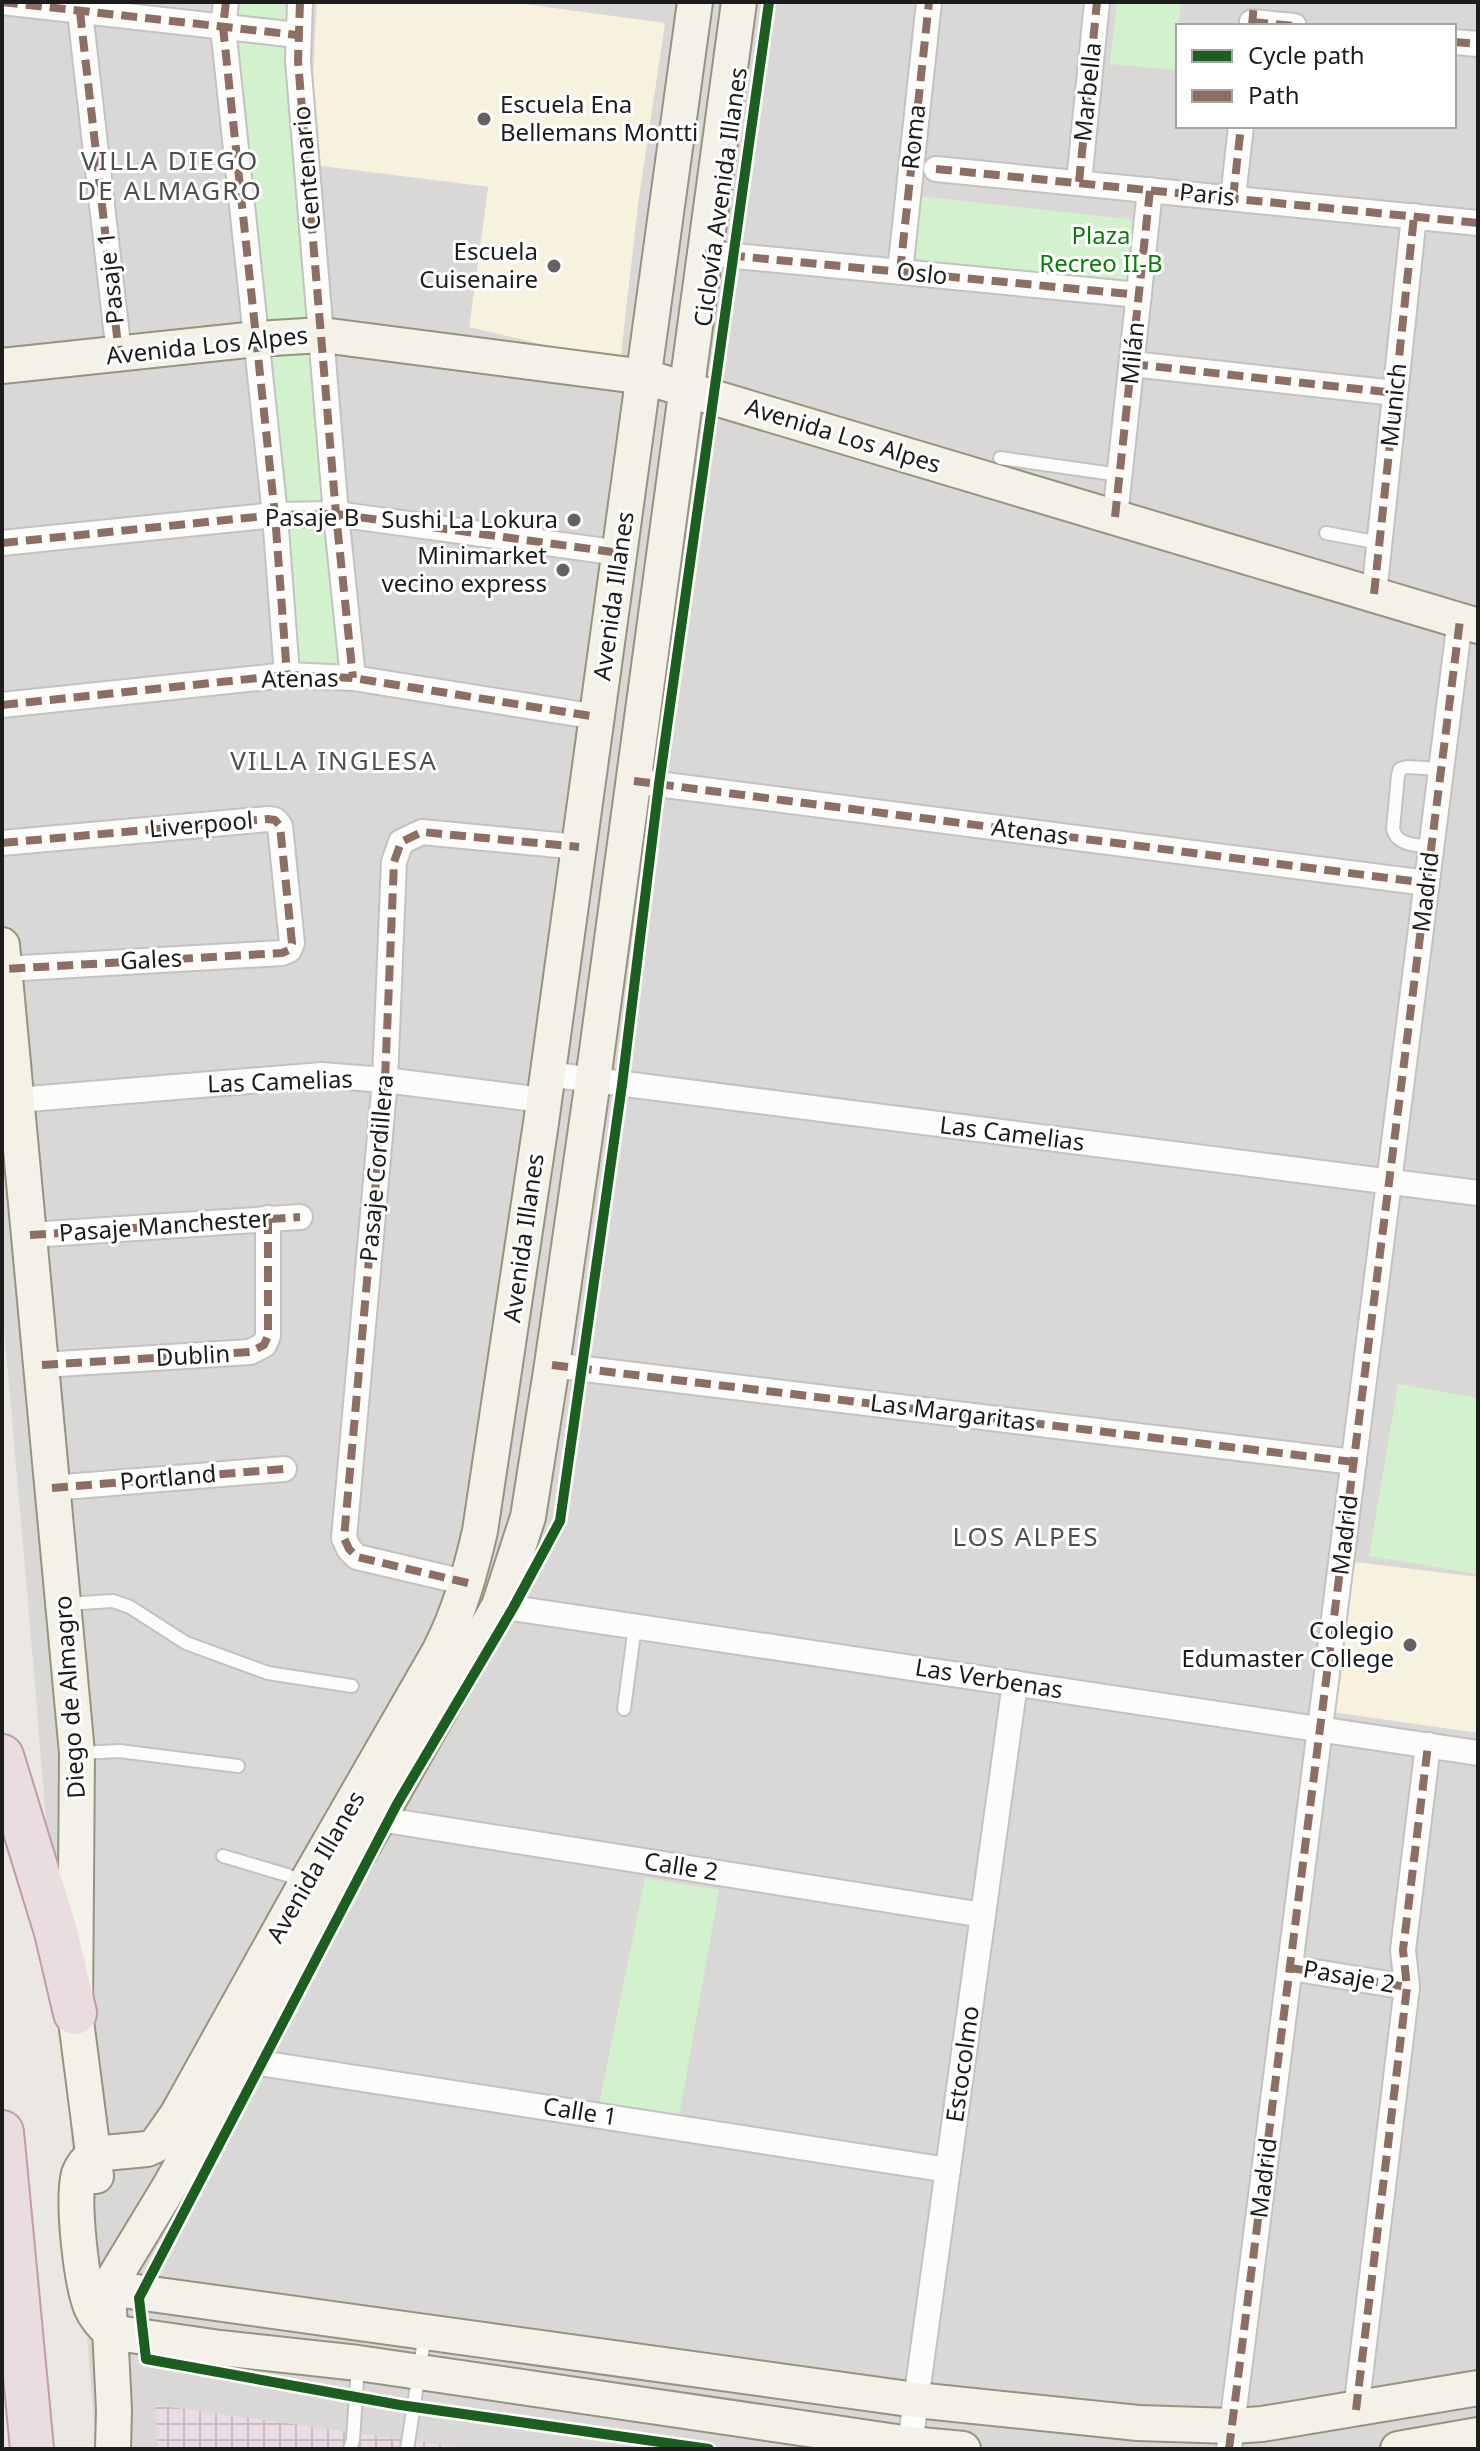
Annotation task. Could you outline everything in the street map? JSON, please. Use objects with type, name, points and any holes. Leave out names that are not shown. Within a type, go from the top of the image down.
[{"type":"highway","points":[[2,1756],[56,1932],[75,2013]]},
{"type":"highway","points":[[2,2132],[32,2449]]},
{"type":"highway","points":[[2,2435],[3,2449]]},
{"type":"main road","name":"Avenida Illanes","points":[[108,2288],[171,2184],[305,1885],[439,1652],[468,1583],[480,1531],[545,1087],[695,2]]},
{"type":"main road","name":"Avenida Illanes","points":[[94,2154],[135,2152],[156,2145],[177,2115],[226,2058],[379,1819],[499,1606],[528,1517],[593,1080],[739,2]]},
{"type":"main road","name":"Avenida Los Alpes","points":[[2,366],[322,335],[645,377],[1469,623]]},
{"type":"main road","name":"Diego de Almagro","points":[[3,957],[77,1753],[75,2013],[108,2288],[113,2449]]},
{"type":"main road","points":[[94,2154],[84,2163],[78,2178],[77,2214],[88,2296],[95,2314],[110,2332],[358,2363],[910,2444],[963,2449]]},
{"type":"main road","points":[[108,2288],[916,2400],[1138,2423],[1231,2438],[1291,2420],[1478,2388]]},
{"type":"main road","points":[[1398,2449],[1433,2446],[1478,2435]]},
{"type":"street","points":[[2,2],[297,35]]},
{"type":"street","points":[[226,2],[223,27],[275,515],[287,675]]},
{"type":"street","name":"Centenario","points":[[300,2],[297,35],[336,514],[353,678]]},
{"type":"street","name":"Roma","points":[[900,272],[929,2]]},
{"type":"street","name":"Marbella","points":[[1079,182],[1097,2]]},
{"type":"street","name":"Pasaje 1","points":[[80,12],[119,354]]},
{"type":"street","points":[[1253,17],[1285,24]]},
{"type":"street","points":[[1456,42],[1478,44]]},
{"type":"street","points":[[1233,198],[1241,128]]},
{"type":"street","name":"Paris","points":[[936,169],[1478,223]]},
{"type":"street","name":"Milán","points":[[1115,517],[1150,190]]},
{"type":"street","name":"Munich","points":[[1374,594],[1414,216]]},
{"type":"street","name":"Oslo","points":[[705,253],[1139,295]]},
{"type":"street","points":[[1132,364],[1395,393]]},
{"type":"street","name":"Pasaje B","points":[[2,543],[275,515],[336,514],[620,553]]},
{"type":"street","name":"Madrid","points":[[1231,2438],[1441,769],[1469,623]]},
{"type":"street","name":"Atenas","points":[[2,705],[287,675],[353,678],[597,717]]},
{"type":"street","name":"Atenas","points":[[634,781],[1427,883]]},
{"type":"street","name":"Liverpool","points":[[2,843],[275,820],[280,826],[292,943]]},
{"type":"street","name":"Pasaje Cordillera","points":[[468,1583],[357,1557],[344,1538],[385,1080],[394,862],[401,842],[422,832],[579,847]]},
{"type":"street","name":"Gales","points":[[3,957],[282,953],[289,950],[292,943]]},
{"type":"street","name":"Las Camelias","points":[[17,1100],[322,1075],[545,1087],[593,1080],[1478,1193]]},
{"type":"street","name":"Pasaje Manchester","points":[[30,1235],[300,1217]]},
{"type":"street","name":"Dublin","points":[[42,1365],[250,1352],[264,1345],[268,1336],[268,1218]]},
{"type":"street","name":"Las Margaritas","points":[[552,1365],[1354,1462]]},
{"type":"street","name":"Portland","points":[[52,1488],[284,1469]]},
{"type":"street","name":"Las Verbenas","points":[[499,1606],[1478,1753]]},
{"type":"street","name":"Estocolmo","points":[[910,2444],[1015,1683]]},
{"type":"street","points":[[1356,2410],[1407,1987],[1403,1950],[1428,1745]]},
{"type":"street","name":"Calle 2","points":[[379,1819],[983,1915]]},
{"type":"street","name":"Pasaje 2","points":[[1291,1968],[1407,1987]]},
{"type":"street","name":"Calle 1","points":[[226,2058],[948,2170]]},
{"type":"lane","points":[[1000,458],[1120,475]]},
{"type":"lane","points":[[1326,533],[1380,543]]},
{"type":"lane","points":[[1432,847],[1402,842],[1395,837],[1398,775],[1400,769],[1407,767],[1441,769]]},
{"type":"lane","points":[[63,1604],[113,1601],[130,1607],[186,1643],[268,1673],[352,1686]]},
{"type":"lane","points":[[624,1709],[635,1626]]},
{"type":"lane","points":[[77,1753],[119,1751],[238,1766]]},
{"type":"lane","points":[[223,1856],[287,1875],[305,1885]]},
{"type":"lane","points":[[407,2449],[425,2333]]},
{"type":"lane","points":[[350,2449],[358,2363]]},
{"type":"shaded area","points":[[2,2],[1478,2],[1478,2449],[96,2449],[2,1305]]},
{"type":"shaded area","name":"Escuela Ena Bellemans Montti","points":[[317,2],[509,2],[665,23],[638,205],[620,363],[469,327],[488,187],[320,166],[313,73]]},
{"type":"shaded area","points":[[320,166],[488,187],[469,327],[340,312]]},
{"type":"shaded area","name":"Colegio Edumaster College","points":[[1355,1562],[1478,1577],[1478,1733],[1332,1712]]},
{"type":"shaded area","points":[[155,2405],[473,2449],[158,2449]]},
{"type":"green space","points":[[231,2],[295,2],[348,673],[291,671]]},
{"type":"green space","points":[[1117,2],[1181,2],[1179,24],[1176,24],[1174,70],[1110,64]]},
{"type":"green space","name":"Plaza Recreo II-B","points":[[917,196],[1130,219],[1140,230],[1134,282],[1125,288],[919,263],[910,253]]},
{"type":"green space","points":[[1398,1384],[1478,1398],[1478,1574],[1369,1556]]},
{"type":"green space","points":[[645,1878],[719,1890],[678,2122],[598,2110]]},
{"type":"marked path","points":[[2,2],[297,35]]},
{"type":"marked path","points":[[226,2],[223,27],[275,515],[287,675]]},
{"type":"marked path","points":[[300,2],[298,61],[353,678]]},
{"type":"marked path","points":[[900,272],[929,2]]},
{"type":"marked path","points":[[1079,182],[1097,2]]},
{"type":"marked path","points":[[1252,24],[1254,2]]},
{"type":"marked path","points":[[80,12],[119,354]]},
{"type":"marked path","points":[[1252,22],[1273,24]]},
{"type":"marked path","points":[[1456,42],[1478,44]]},
{"type":"marked path","points":[[1233,198],[1241,128]]},
{"type":"marked path","points":[[936,169],[1478,223]]},
{"type":"marked path","points":[[1115,517],[1150,190]]},
{"type":"marked path","points":[[1374,594],[1414,216]]},
{"type":"marked path","points":[[705,253],[1139,295]]},
{"type":"marked path","points":[[1132,364],[1395,393]]},
{"type":"marked path","points":[[2,543],[275,515],[336,514],[620,553]]},
{"type":"marked path","points":[[1229,2449],[1460,620]]},
{"type":"marked path","points":[[2,705],[287,675],[353,678],[597,717]]},
{"type":"marked path","points":[[634,781],[1427,883]]},
{"type":"marked path","points":[[2,843],[275,820],[280,826],[292,943],[289,950],[282,953],[4,969]]},
{"type":"marked path","points":[[468,1583],[357,1557],[344,1538],[385,1080],[394,862],[401,842],[422,832],[579,847]]},
{"type":"marked path","points":[[30,1235],[300,1217]]},
{"type":"marked path","points":[[42,1365],[250,1352],[264,1345],[268,1336],[268,1218]]},
{"type":"marked path","points":[[552,1365],[1354,1462]]},
{"type":"marked path","points":[[52,1488],[284,1469]]},
{"type":"marked path","points":[[1356,2410],[1407,1987],[1403,1950],[1428,1745]]},
{"type":"marked path","points":[[1291,1968],[1407,1987]]},
{"type":"cycle path","name":"Ciclovía Avenida Illanes","points":[[709,2449],[400,2405],[146,2359],[139,2298],[397,1804],[513,1608],[560,1521],[769,2]]},
{"type":"place","name":"Escuela Ena Bellemans Montti","points":[[484,119]]},
{"type":"place","name":"Escuela Cuisenaire","points":[[554,266]]},
{"type":"place","name":"Sushi La Lokura","points":[[574,520]]},
{"type":"place","name":"Minimarket vecino express","points":[[563,570]]},
{"type":"place","name":"Colegio Edumaster College","points":[[1410,1645]]},
{"type":"district","name":"VILLA DIEGO DE ALMAGRO","points":[[170,176]]},
{"type":"district","name":"VILLA INGLESA","points":[[334,761]]},
{"type":"district","name":"LOS ALPES","points":[[1026,1537]]}]
